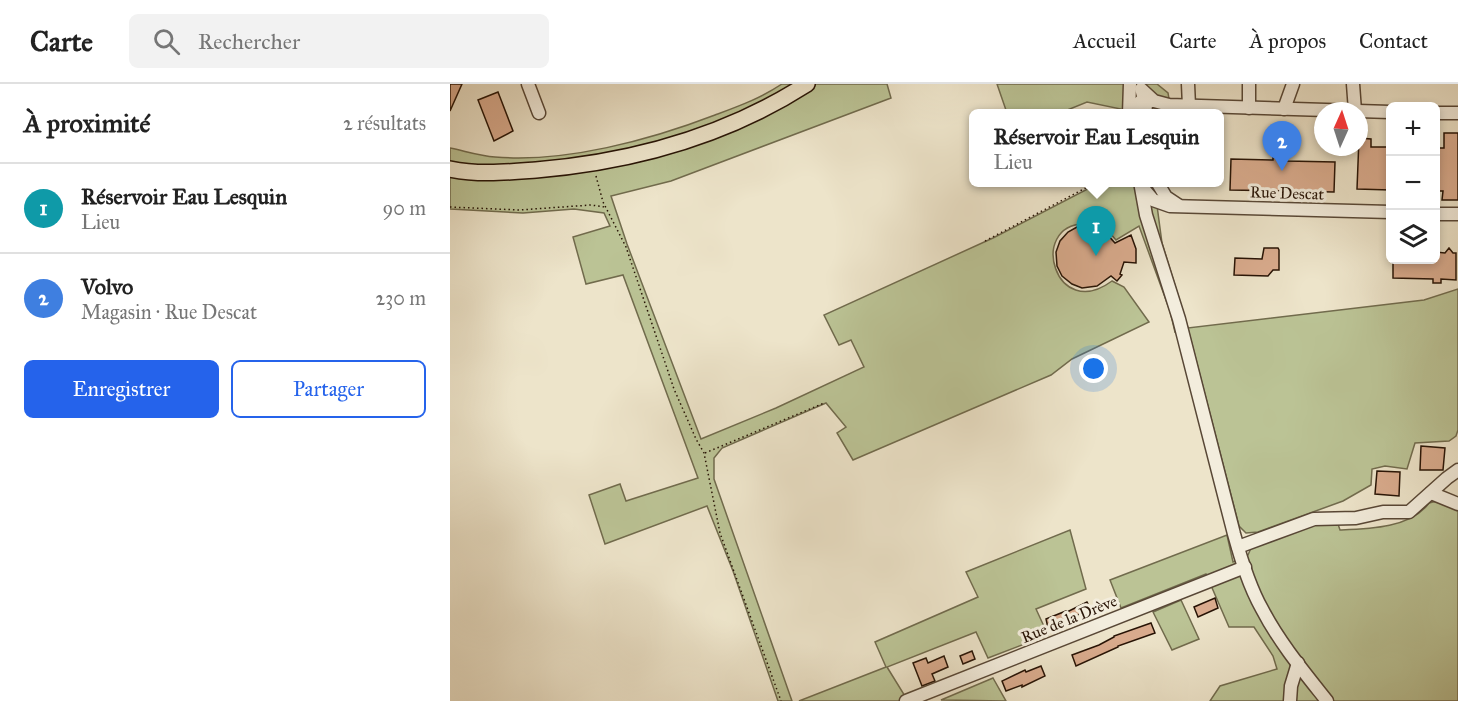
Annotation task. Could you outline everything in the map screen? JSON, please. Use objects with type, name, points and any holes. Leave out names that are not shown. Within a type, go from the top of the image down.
[{"type":"main road","points":[[450,170],[491,172],[540,170],[639,154],[693,138],[752,114],[807,84]]},
{"type":"main road","points":[[450,160],[495,168],[540,170]]},
{"type":"street","points":[[528,84],[539,113]]},
{"type":"street","points":[[1188,84],[1195,106]]},
{"type":"street","points":[[1249,84],[1249,108]]},
{"type":"street","points":[[1284,109],[1293,84]]},
{"type":"street","points":[[1353,84],[1354,102]]},
{"type":"street","points":[[1142,92],[1168,105],[1314,110]]},
{"type":"street","points":[[1132,109],[1142,92]]},
{"type":"street","points":[[1131,109],[1142,92]]},
{"type":"street","points":[[1142,92],[1144,109]]},
{"type":"street","points":[[1185,109],[1195,106]]},
{"type":"street","points":[[1368,111],[1386,112]]},
{"type":"street","points":[[1440,113],[1458,113]]},
{"type":"street","points":[[1145,187],[1151,223],[1245,567],[1263,612],[1327,701]]},
{"type":"street","points":[[1146,187],[1154,200],[1151,223]]},
{"type":"street","points":[[1160,187],[1166,197],[1183,207]]},
{"type":"street","name":"Rue Descat","points":[[1154,200],[1167,206],[1183,207],[1386,212]]},
{"type":"street","points":[[1440,214],[1458,214]]},
{"type":"street","points":[[1238,546],[1314,519],[1356,518],[1383,512],[1406,513],[1414,510],[1458,470]]},
{"type":"street","points":[[1431,493],[1458,504]]},
{"type":"street","name":"Rue de la Drève","points":[[906,701],[1245,567]]},
{"type":"street","points":[[1290,701],[1291,686],[1298,663]]},
{"type":"path","points":[[592,163],[606,207],[626,247],[674,389],[704,453],[720,533],[781,701]]},
{"type":"path","points":[[985,240],[1090,187]]},
{"type":"path","points":[[450,207],[519,210],[591,205],[606,207]]},
{"type":"path","points":[[704,453],[824,403]]},
{"type":"green space","points":[[782,84],[887,84],[891,98],[671,181],[611,196],[701,439],[776,408],[864,367],[851,340],[839,345],[824,315],[993,238],[1091,187],[1155,187],[1162,243],[1188,328],[1424,300],[1458,289],[1458,430],[1456,436],[1449,441],[1415,443],[1407,469],[1385,466],[1372,469],[1371,485],[1343,501],[1258,532],[1246,533],[1239,526],[1188,329],[1175,332],[1170,311],[1139,226],[1116,240],[1106,230],[1094,225],[1084,224],[1067,228],[1057,239],[1053,254],[1056,269],[1063,282],[1076,290],[1092,291],[1112,281],[1124,287],[1149,322],[1072,359],[1051,375],[853,460],[837,433],[846,427],[826,403],[722,448],[714,458],[714,479],[792,701],[778,701],[733,571],[707,506],[605,544],[589,495],[620,484],[626,501],[698,478],[623,275],[586,284],[573,237],[610,226],[604,213],[574,209],[523,213],[450,209],[450,148],[478,155],[522,158],[607,148],[690,124],[766,93]]},
{"type":"green space","points":[[997,84],[1157,84],[1168,93],[1171,109],[1121,109],[1087,102],[1070,109],[1006,109]]},
{"type":"green space","points":[[1437,501],[1458,508],[1458,701],[1210,701],[1220,686],[1277,669],[1273,656],[1254,627],[1229,627],[1206,574],[1121,608],[1110,580],[1227,535],[1233,562],[1248,555],[1251,548],[1319,523],[1337,521],[1340,530],[1389,526],[1412,518],[1429,503]]},
{"type":"green space","points":[[1070,530],[1086,589],[1036,609],[1048,635],[988,658],[976,632],[887,667],[908,701],[799,701],[886,667],[875,642],[978,597],[966,572]]},
{"type":"green space","points":[[1181,600],[1199,639],[1172,650],[1153,612]]},
{"type":"green space","points":[[993,678],[1006,701],[941,700]]},
{"type":"building","points":[[450,84],[462,84],[450,111]]},
{"type":"building","points":[[498,92],[513,131],[494,141],[478,100]]},
{"type":"building","points":[[1273,128],[1288,129],[1287,161],[1335,162],[1334,192],[1230,190],[1231,159],[1273,160]]},
{"type":"building","points":[[1444,133],[1458,133],[1458,200],[1442,200],[1440,148],[1444,148]]},
{"type":"building","points":[[1368,139],[1371,139],[1371,147],[1386,147],[1386,190],[1357,189],[1358,156],[1368,156]]},
{"type":"building","points":[[1091,226],[1104,231],[1115,243],[1131,235],[1136,249],[1136,263],[1124,262],[1120,274],[1122,275],[1117,281],[1111,276],[1097,286],[1082,288],[1062,276],[1057,266],[1056,252],[1060,241],[1068,232],[1077,227]]},
{"type":"building","points":[[1264,248],[1278,248],[1279,270],[1273,270],[1268,276],[1234,275],[1235,258],[1262,259]]},
{"type":"building","points":[[1449,248],[1456,253],[1456,280],[1441,279],[1441,283],[1433,283],[1433,279],[1393,278],[1393,264],[1440,264],[1440,252],[1445,253]]},
{"type":"building","points":[[1421,446],[1445,448],[1443,470],[1420,470]]},
{"type":"building","points":[[1377,471],[1400,472],[1399,496],[1375,494]]},
{"type":"building","points":[[1215,598],[1218,608],[1198,617],[1194,607]]},
{"type":"building","points":[[1087,602],[1091,609],[1048,628],[1046,619]]},
{"type":"building","points":[[1151,623],[1155,633],[1118,646],[1076,666],[1072,655],[1099,645],[1114,636]]},
{"type":"building","points":[[972,651],[975,659],[963,664],[960,656]]},
{"type":"building","points":[[944,656],[948,667],[932,674],[935,681],[922,686],[913,663],[926,658],[928,663]]},
{"type":"building","points":[[1041,666],[1045,676],[1022,687],[1022,685],[1006,691],[1002,681],[1025,670],[1026,672]]},
{"type":"place","name":"Volvo","points":[[1282,171]]},
{"type":"place","name":"Réservoir Eau Lesquin","points":[[1096,256]]}]
